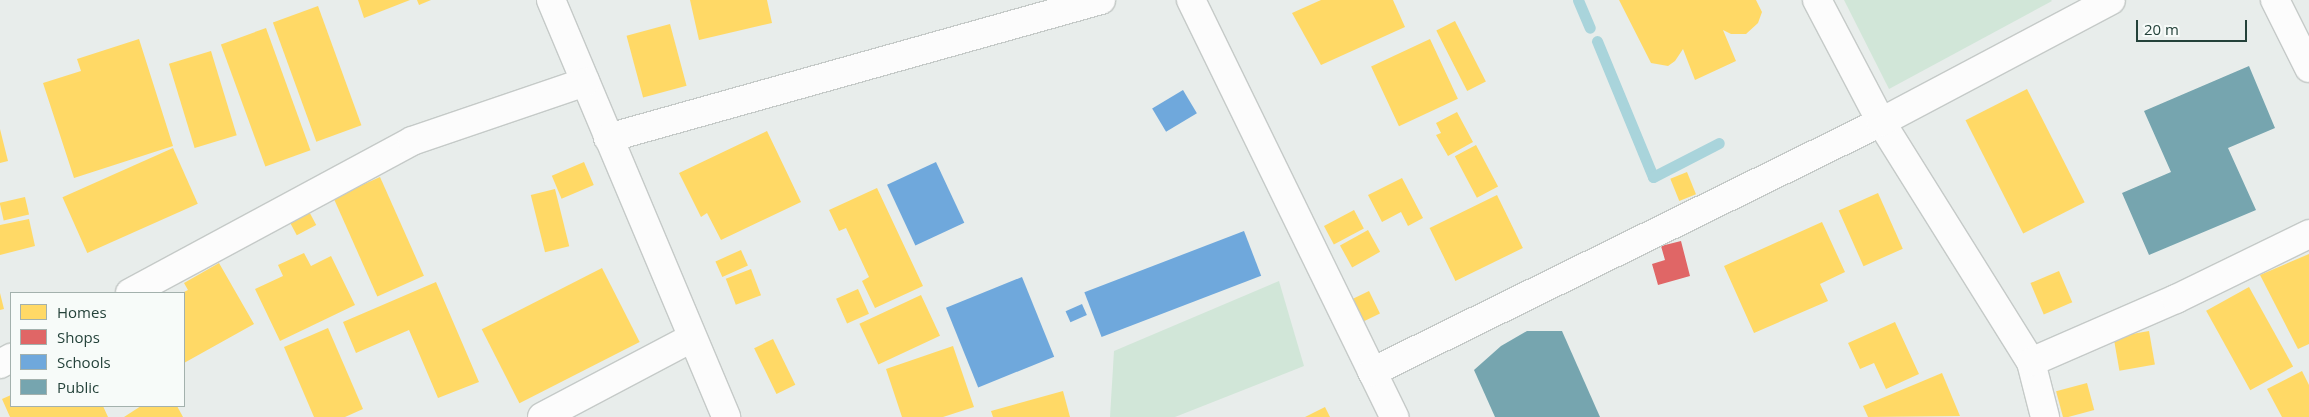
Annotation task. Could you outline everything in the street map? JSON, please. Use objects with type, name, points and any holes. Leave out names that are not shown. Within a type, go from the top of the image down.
[{"type":"street","points":[[551,0],[726,417]]},
{"type":"street","points":[[608,138],[1100,0]]},
{"type":"street","points":[[1191,0],[1394,417]]},
{"type":"street","points":[[1817,0],[1881,122],[2031,362],[2045,417]]},
{"type":"street","points":[[1372,372],[1881,122],[2111,0]]},
{"type":"street","points":[[2276,0],[2309,68]]},
{"type":"street","points":[[132,292],[412,141],[585,82]]},
{"type":"street","points":[[2031,362],[2176,299],[2309,234]]},
{"type":"street","points":[[542,417],[692,338]]},
{"type":"green space","points":[[1844,0],[2051,0],[2052,1],[1889,89]]},
{"type":"green space","points":[[1279,281],[1304,366],[1175,417],[1110,417],[1114,351]]},
{"type":"building: Homes","points":[[358,0],[410,0],[364,18]]},
{"type":"building: Homes","points":[[417,0],[431,0],[419,5]]},
{"type":"building: Homes","points":[[690,0],[767,0],[772,23],[699,40]]},
{"type":"building: Homes","points":[[1321,0],[1393,0],[1405,27],[1321,65],[1292,13]]},
{"type":"building: Homes","points":[[1619,0],[1756,0],[1762,12],[1758,23],[1746,34],[1731,34],[1723,30],[1736,61],[1695,80],[1683,49],[1675,61],[1668,66],[1651,63]]},
{"type":"building: Homes","points":[[318,6],[361,125],[316,142],[273,22]]},
{"type":"building: Homes","points":[[1455,21],[1486,82],[1467,91],[1436,31]]},
{"type":"building: Homes","points":[[670,24],[687,86],[643,97],[627,36]]},
{"type":"building: Homes","points":[[266,28],[310,150],[265,167],[221,44]]},
{"type":"building: Homes","points":[[139,39],[173,146],[74,178],[43,83],[81,71],[77,59]]},
{"type":"building: Homes","points":[[1430,39],[1458,99],[1399,126],[1371,66]]},
{"type":"building: Homes","points":[[211,51],[237,135],[195,148],[169,64]]},
{"type":"building: Homes","points":[[2027,89],[2085,202],[2023,233],[1966,120]]},
{"type":"building: Homes","points":[[1457,112],[1473,142],[1448,156],[1436,135],[1441,133],[1436,123]]},
{"type":"building: Homes","points":[[0,129],[8,161],[0,163]]},
{"type":"building: Homes","points":[[767,131],[801,202],[721,240],[707,213],[701,217],[679,173]]},
{"type":"building: Homes","points":[[1476,145],[1498,186],[1477,198],[1455,156]]},
{"type":"building: Homes","points":[[173,148],[198,204],[87,253],[62,197]]},
{"type":"building: Homes","points":[[584,162],[594,185],[562,199],[552,176]]},
{"type":"building: Homes","points":[[1687,172],[1696,194],[1679,201],[1670,179]]},
{"type":"building: Homes","points":[[380,177],[424,276],[377,296],[333,198]]},
{"type":"building: Homes","points":[[1402,178],[1423,218],[1408,226],[1401,212],[1382,222],[1368,195]]},
{"type":"building: Homes","points":[[877,188],[923,286],[875,308],[862,281],[869,277],[846,228],[839,231],[829,210]]},
{"type":"building: Homes","points":[[555,189],[569,246],[545,252],[531,195]]},
{"type":"building: Homes","points":[[1878,193],[1903,249],[1864,266],[1839,210]]},
{"type":"building: Homes","points":[[1497,195],[1523,248],[1455,281],[1430,228]]},
{"type":"building: Homes","points":[[25,197],[29,215],[4,220],[0,203]]},
{"type":"building: Homes","points":[[304,202],[316,225],[297,235],[285,212]]},
{"type":"building: Homes","points":[[1354,210],[1364,229],[1334,245],[1324,226]]},
{"type":"building: Homes","points":[[29,219],[35,246],[0,255],[0,225]]},
{"type":"building: Homes","points":[[1822,222],[1845,272],[1820,284],[1828,301],[1754,333],[1724,266]]},
{"type":"building: Homes","points":[[1368,230],[1380,252],[1352,267],[1340,246]]},
{"type":"building: Homes","points":[[741,250],[748,266],[722,277],[715,261]]},
{"type":"building: Homes","points":[[304,253],[311,266],[331,256],[355,305],[280,341],[255,289],[283,276],[278,265]]},
{"type":"building: Homes","points":[[2309,254],[2309,344],[2298,349],[2260,275]]},
{"type":"building: Homes","points":[[219,263],[254,324],[185,362],[184,292],[188,290],[184,283]]},
{"type":"building: Homes","points":[[602,268],[640,342],[519,403],[482,329]]},
{"type":"building: Homes","points":[[751,269],[761,295],[736,305],[726,279]]},
{"type":"building: Homes","points":[[2059,271],[2072,302],[2044,314],[2030,283]]},
{"type":"building: Homes","points":[[436,282],[479,382],[438,398],[409,330],[356,353],[343,322]]},
{"type":"building: Homes","points":[[2249,287],[2293,367],[2250,390],[2206,311]]},
{"type":"building: Homes","points":[[858,289],[869,314],[847,323],[836,299]]},
{"type":"building: Homes","points":[[1369,291],[1380,313],[1359,324],[1348,301]]},
{"type":"building: Homes","points":[[0,293],[4,309],[0,310]]},
{"type":"building: Homes","points":[[921,295],[940,336],[878,365],[859,324]]},
{"type":"building: Homes","points":[[1895,322],[1919,374],[1886,389],[1874,363],[1860,369],[1848,343]]},
{"type":"building: Homes","points":[[328,328],[363,409],[345,417],[314,417],[284,347]]},
{"type":"building: Homes","points":[[2149,331],[2155,364],[2119,371],[2114,337]]},
{"type":"building: Homes","points":[[773,339],[795,385],[776,394],[754,348]]},
{"type":"building: Homes","points":[[953,346],[974,407],[943,417],[902,417],[886,369]]},
{"type":"building: Homes","points":[[2302,371],[2309,385],[2309,417],[2282,417],[2267,389]]},
{"type":"building: Homes","points":[[1942,373],[1960,416],[1868,417],[1863,406]]},
{"type":"building: Homes","points":[[2087,383],[2094,410],[2063,417],[2056,391]]},
{"type":"building: Homes","points":[[1063,391],[1070,417],[993,417],[991,411]]},
{"type":"building: Homes","points":[[10,395],[10,407],[103,407],[108,417],[10,417],[2,399]]},
{"type":"building: Homes","points":[[139,407],[178,407],[183,417],[124,417]]},
{"type":"building: Homes","points":[[1325,407],[1330,417],[1305,417]]},
{"type":"building: Shops","points":[[1681,241],[1690,276],[1658,285],[1652,264],[1665,260],[1661,246]]},
{"type":"building: Schools","points":[[1183,90],[1197,113],[1166,132],[1152,109]]},
{"type":"building: Schools","points":[[936,162],[964,223],[915,246],[887,185]]},
{"type":"building: Schools","points":[[1244,231],[1261,276],[1102,337],[1084,292]]},
{"type":"building: Schools","points":[[1022,277],[1054,357],[978,387],[946,308]]},
{"type":"building: Schools","points":[[1082,304],[1087,315],[1070,322],[1066,311]]},
{"type":"building: Public","points":[[2249,66],[2275,128],[2228,148],[2256,210],[2149,255],[2122,193],[2171,172],[2144,111]]},
{"type":"building: Public","points":[[1527,331],[1562,331],[1600,417],[1495,417],[1474,370],[1501,346]]},
{"type":"waterway","points":[[1578,0],[1590,28]]},
{"type":"waterway","points":[[1597,41],[1653,177],[1719,143]]}]
